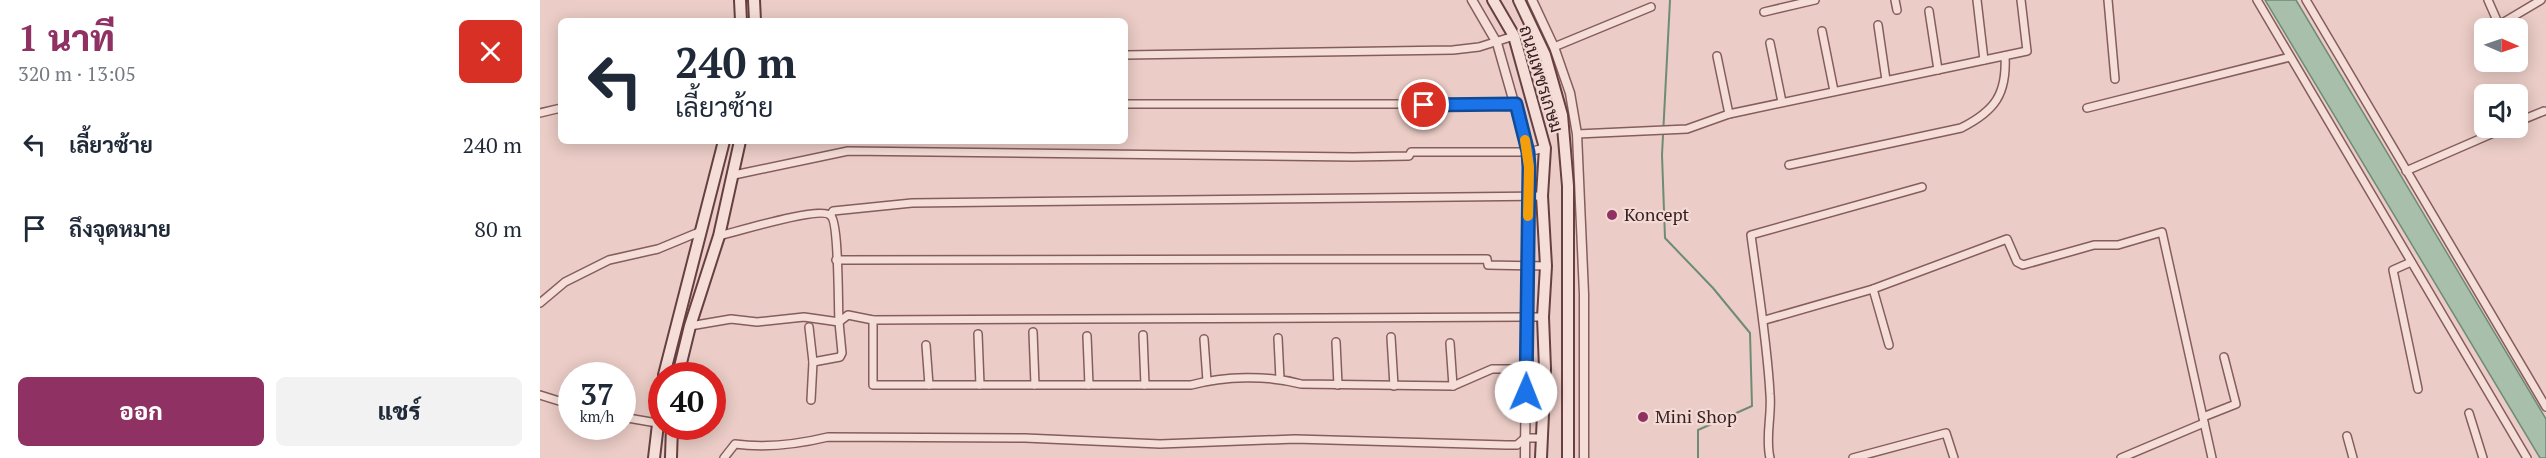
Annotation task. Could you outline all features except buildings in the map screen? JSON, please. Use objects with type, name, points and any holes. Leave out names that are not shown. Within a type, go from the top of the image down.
[{"type":"main road","points":[[740,0],[741,18]]},
{"type":"main road","points":[[754,0],[755,18]]},
{"type":"main road","name":"ถนนเพชรเกษม","points":[[1493,0],[1514,36],[1545,148],[1542,196],[1546,266],[1543,317],[1545,369],[1541,458]]},
{"type":"main road","name":"ถนนเพชรเกษม","points":[[1522,1],[1545,54],[1562,115],[1574,185],[1568,458]]},
{"type":"main road","points":[[666,362],[723,144]]},
{"type":"main road","points":[[681,362],[690,326],[719,236],[739,144]]},
{"type":"main road","points":[[654,458],[656,440]]},
{"type":"main road","points":[[671,458],[672,440]]},
{"type":"street","points":[[1472,0],[1497,43],[1528,152],[1525,458]]},
{"type":"street","points":[[1532,0],[1554,47],[1570,93],[1577,134],[1574,185],[1584,294],[1584,458]]},
{"type":"street","points":[[1764,12],[1815,0]]},
{"type":"street","points":[[1895,0],[1897,10]]},
{"type":"street","points":[[1977,0],[1984,60]]},
{"type":"street","points":[[1577,134],[1687,129],[1729,114],[2027,51],[2021,0]]},
{"type":"street","points":[[2108,0],[2115,79]]},
{"type":"street","points":[[2258,0],[2527,458]]},
{"type":"street","points":[[2306,0],[2546,407]]},
{"type":"street","points":[[2488,0],[2499,25],[2541,0]]},
{"type":"street","points":[[1554,47],[1651,7]]},
{"type":"street","points":[[1929,11],[1938,70]]},
{"type":"street","points":[[1878,25],[1886,80]]},
{"type":"street","points":[[1822,31],[1834,91]]},
{"type":"street","points":[[1128,56],[1453,50],[1497,43],[1514,36]]},
{"type":"street","points":[[1770,43],[1782,102]]},
{"type":"street","points":[[1717,56],[1729,114]]},
{"type":"street","points":[[1789,165],[1961,128],[1991,108],[2001,93],[2006,73],[2005,56]]},
{"type":"street","points":[[2087,108],[2290,57]]},
{"type":"street","points":[[1128,104],[1516,104]]},
{"type":"street","points":[[540,113],[558,109]]},
{"type":"street","points":[[2528,118],[2544,111]]},
{"type":"street","points":[[2406,171],[2482,138]]},
{"type":"street","points":[[734,175],[848,151],[1353,157],[1409,156],[1411,152],[1528,152],[1545,148]]},
{"type":"street","points":[[1770,458],[1767,441],[1771,396],[1765,320],[1751,235],[1922,187]]},
{"type":"street","points":[[831,214],[833,211],[912,203],[1542,196]]},
{"type":"street","points":[[719,236],[808,214],[825,212],[831,214],[836,222],[838,239],[836,260],[842,353],[840,357],[813,362]]},
{"type":"street","points":[[540,303],[565,282],[609,260],[658,249],[699,232]]},
{"type":"street","points":[[1765,320],[1873,289],[2007,239],[2014,259],[2023,265],[2094,245],[2118,245],[2162,232],[2212,458]]},
{"type":"street","points":[[836,260],[1487,259],[1488,265],[1546,266]]},
{"type":"street","points":[[2411,262],[2393,270],[2418,389]]},
{"type":"street","points":[[1873,289],[1888,345]]},
{"type":"street","points":[[690,326],[731,319],[757,322],[804,317],[839,322],[848,315],[873,320],[1543,317]]},
{"type":"street","points":[[873,320],[873,385],[1191,385],[1207,381],[1280,378],[1301,384],[1453,386],[1492,369],[1545,369]]},
{"type":"street","points":[[809,327],[813,362],[811,400]]},
{"type":"street","points":[[1033,332],[1035,385]]},
{"type":"street","points":[[978,334],[980,386]]},
{"type":"street","points":[[1143,335],[1145,385]]},
{"type":"street","points":[[1087,336],[1089,385]]},
{"type":"street","points":[[1391,337],[1394,386]]},
{"type":"street","points":[[1278,338],[1280,378]]},
{"type":"street","points":[[1204,339],[1207,381]]},
{"type":"street","points":[[1336,342],[1338,385]]},
{"type":"street","points":[[1450,343],[1453,386]]},
{"type":"street","points":[[926,345],[929,385]]},
{"type":"street","points":[[2121,458],[2236,404],[2224,357]]},
{"type":"street","points":[[540,395],[558,401]]},
{"type":"street","points":[[2469,413],[2483,458]]},
{"type":"street","points":[[1854,458],[1946,433],[1954,458]]},
{"type":"street","points":[[2347,436],[2353,458]]},
{"type":"street","points":[[724,458],[735,444],[749,446],[809,442],[828,437],[1026,438],[1160,444],[1295,439],[1506,445],[1517,445],[1525,438],[1541,438]]},
{"type":"shaded area","points":[[2265,0],[2296,0],[2546,419],[2546,458],[2540,458]]},
{"type":"waterway","points":[[1670,0],[1662,155],[1665,238],[1713,288],[1750,333],[1752,406],[1698,430],[1698,458]]},
{"type":"slow traffic","points":[[1525,140],[1529,167],[1528,216]]},
{"type":"place","name":"Koncept","points":[[1612,215]]},
{"type":"place","name":"Mini Shop","points":[[1643,417]]},
{"type":"route","points":[[1424,105],[1516,104],[1528,152],[1529,167],[1526,392]]}]
